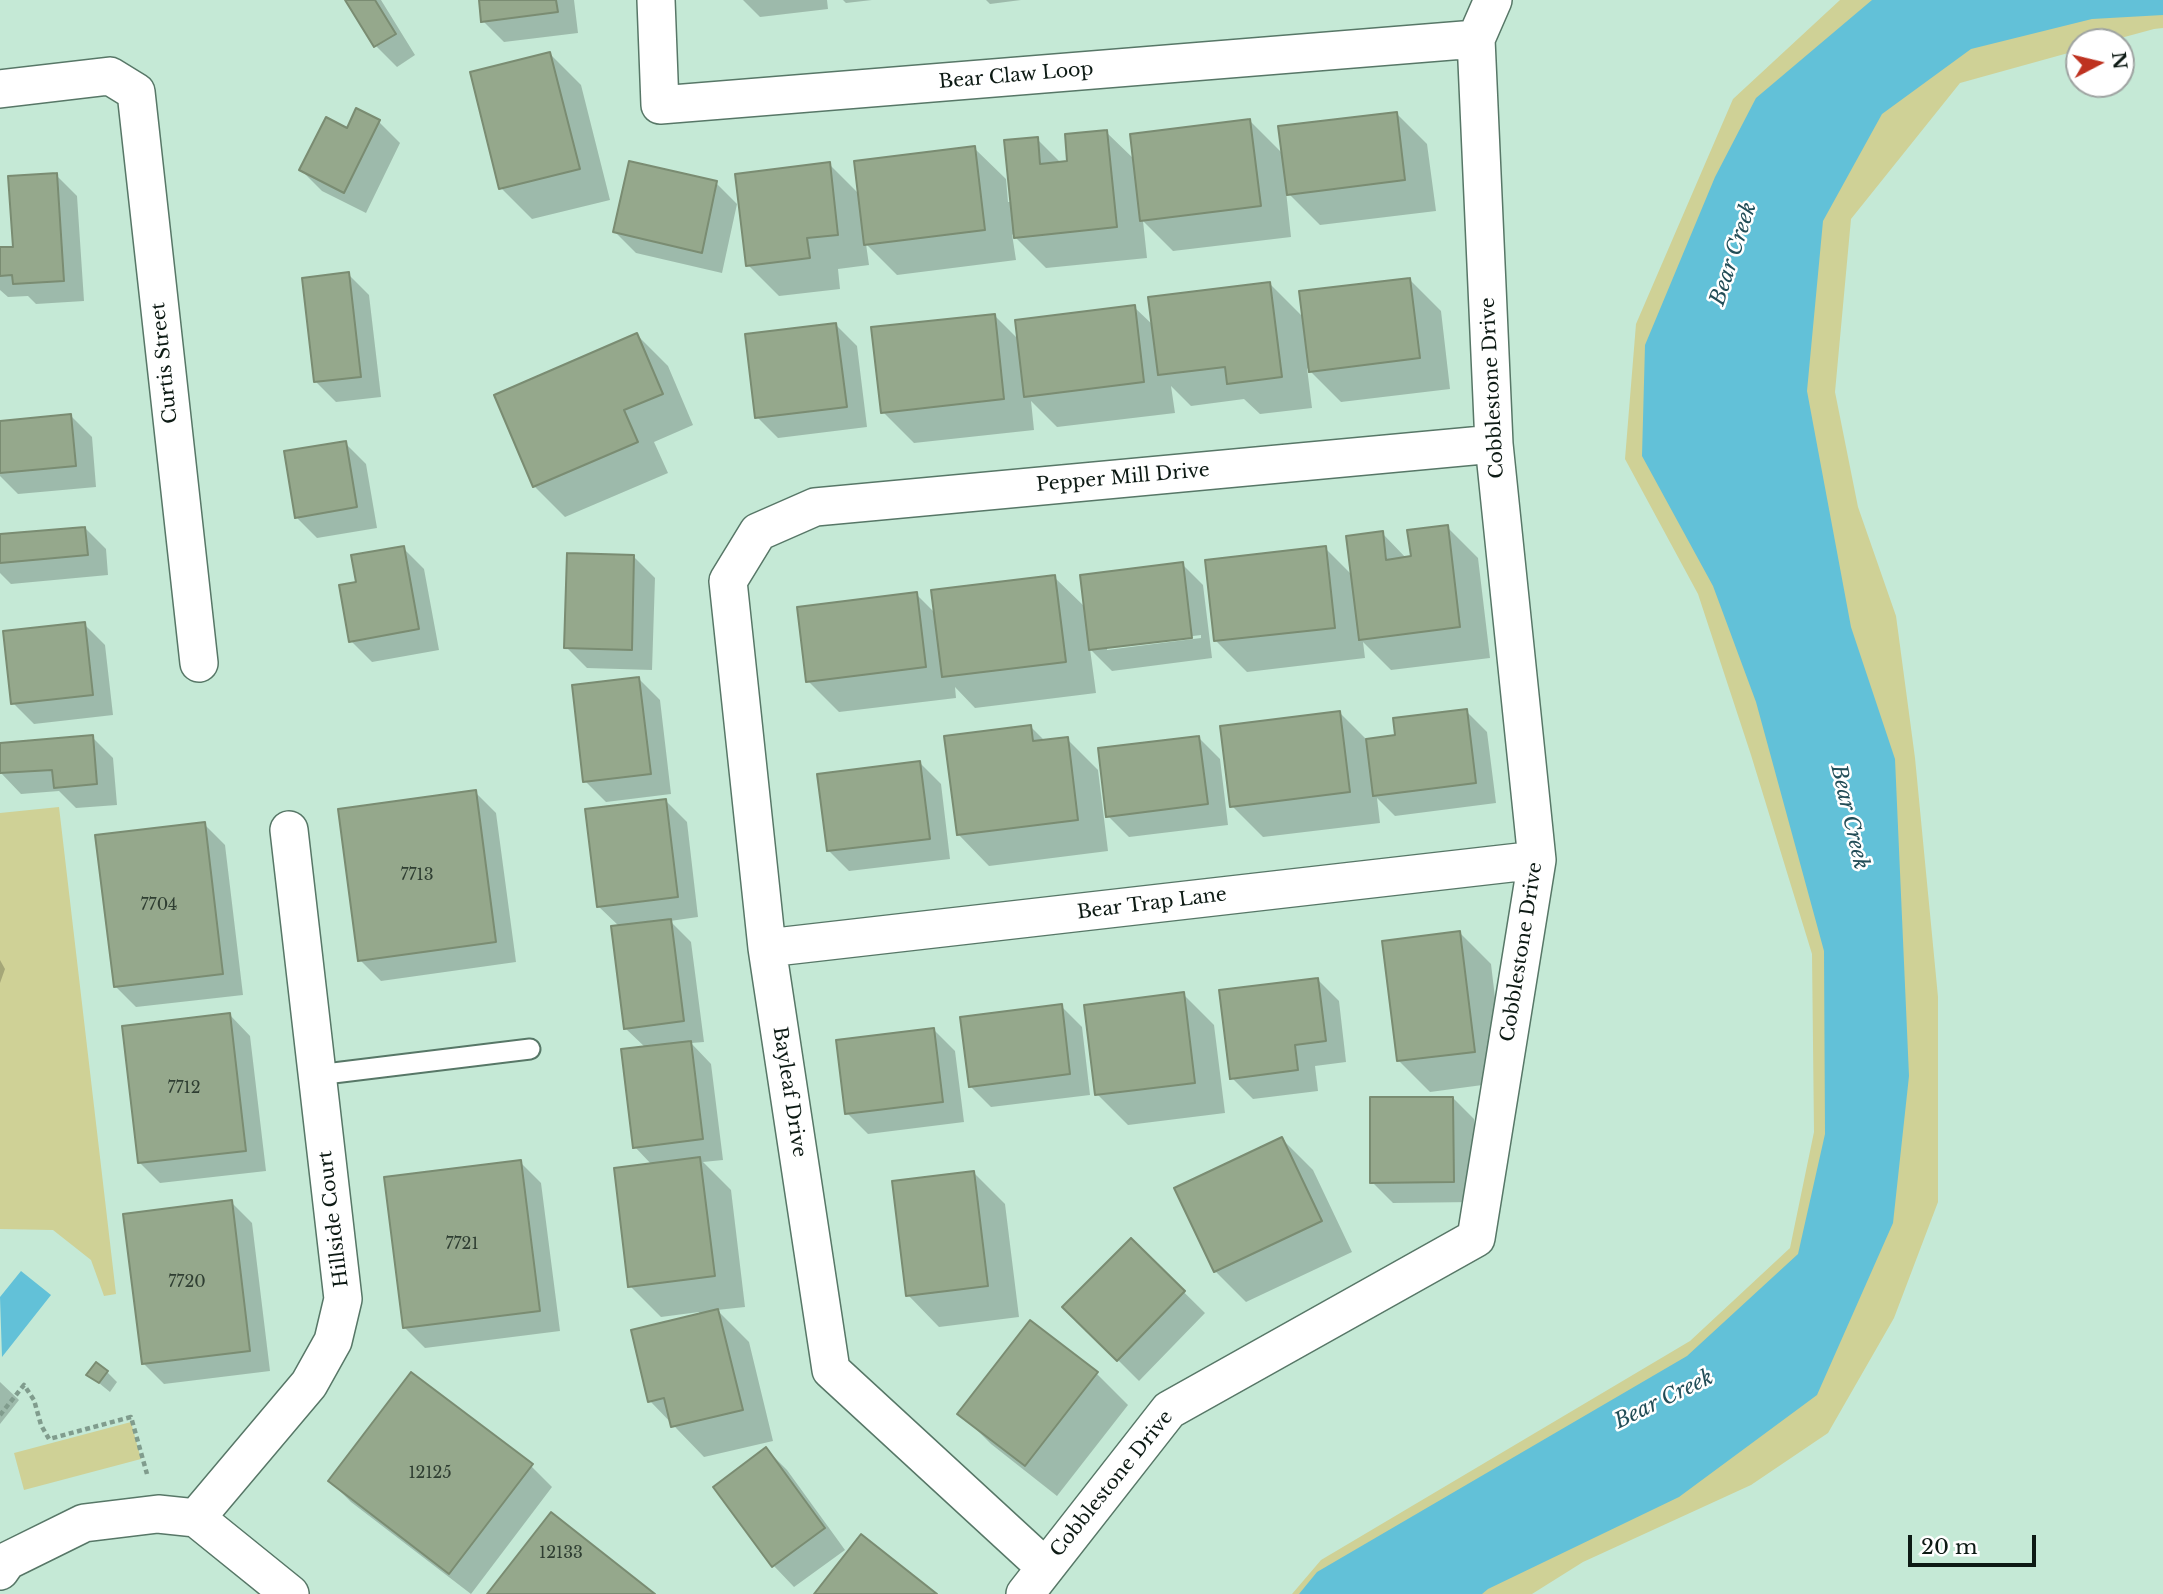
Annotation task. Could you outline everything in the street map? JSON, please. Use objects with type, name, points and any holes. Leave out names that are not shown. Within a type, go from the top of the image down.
[{"type":"street","name":"Bear Claw Loop","points":[[656,0],[660,105],[1476,39]]},
{"type":"street","name":"Cobblestone Drive","points":[[1035,1581],[1169,1410],[1476,1238],[1537,860],[1494,444],[1476,39],[1493,0]]},
{"type":"street","name":"Curtis Street","points":[[0,89],[110,76],[136,92],[199,663]]},
{"type":"street","name":"Pepper Mill Drive","points":[[758,532],[815,507],[1494,444]]},
{"type":"street","name":"Bayleaf Drive","points":[[758,532],[728,581],[767,948],[831,1370],[1035,1581]]},
{"type":"street","name":"Hillside Court","points":[[196,1518],[309,1384],[333,1341],[343,1299],[289,830]]},
{"type":"street","name":"Bear Trap Lane","points":[[767,948],[1537,860]]},
{"type":"street","points":[[2,1562],[84,1523],[159,1514],[196,1518],[290,1594]]},
{"type":"lane","points":[[317,1075],[530,1049]]},
{"type":"path","points":[[0,1415],[24,1385],[34,1400],[41,1425],[49,1439],[131,1417],[159,1514]]},
{"type":"green space","points":[[1840,0],[2163,0],[2163,28],[2135,34],[2135,28],[2065,28],[2065,54],[1960,83],[1851,219],[1835,392],[1858,507],[1896,616],[1915,758],[1938,997],[1938,1202],[1894,1318],[1828,1433],[1751,1485],[1583,1562],[1532,1594],[1292,1594],[1321,1560],[1690,1341],[1790,1248],[1814,1132],[1812,954],[1698,594],[1625,459],[1636,324],[1733,99]]},
{"type":"green space","points":[[59,807],[116,1294],[104,1296],[91,1260],[53,1230],[0,1229],[0,813]]},
{"type":"green space","points":[[131,1422],[141,1459],[24,1490],[14,1453]]},
{"type":"water","name":"Bear Creek","points":[[1872,0],[2163,0],[2163,15],[2092,19],[1971,49],[1882,114],[1823,221],[1807,391],[1851,627],[1895,759],[1909,1076],[1893,1223],[1817,1395],[1679,1497],[1482,1594],[1299,1594],[1317,1572],[1687,1356],[1798,1254],[1825,1134],[1824,951],[1756,702],[1713,586],[1642,456],[1645,345],[1715,177],[1756,98]]},
{"type":"water","points":[[21,1271],[51,1295],[2,1357],[0,1297]]},
{"type":"building","points":[[345,0],[375,0],[396,34],[374,47]]},
{"type":"building","points":[[479,0],[556,0],[558,12],[481,22]]},
{"type":"building","points":[[550,52],[580,169],[499,189],[470,72]]},
{"type":"building","points":[[356,108],[380,120],[344,193],[299,170],[326,117],[347,128]]},
{"type":"building","points":[[1397,112],[1405,180],[1287,195],[1278,126]]},
{"type":"building","points":[[1250,119],[1261,206],[1140,221],[1130,134]]},
{"type":"building","points":[[1107,130],[1117,227],[1014,238],[1004,140],[1038,137],[1040,164],[1067,161],[1065,134]]},
{"type":"building","points":[[975,146],[985,230],[864,245],[854,161]]},
{"type":"building","points":[[629,161],[717,181],[702,253],[613,232]]},
{"type":"building","points":[[830,162],[838,235],[807,238],[810,258],[746,266],[735,174]]},
{"type":"building","points":[[57,173],[64,281],[13,284],[12,275],[0,276],[0,247],[13,247],[8,176]]},
{"type":"building","points":[[349,272],[361,377],[314,382],[302,278]]},
{"type":"building","points":[[1410,278],[1420,358],[1309,372],[1299,291]]},
{"type":"building","points":[[1270,282],[1282,377],[1227,384],[1225,367],[1158,375],[1148,297]]},
{"type":"building","points":[[1135,305],[1144,382],[1024,397],[1015,320]]},
{"type":"building","points":[[995,314],[1004,399],[881,413],[871,327]]},
{"type":"building","points":[[836,323],[847,407],[755,418],[745,334]]},
{"type":"building","points":[[637,333],[663,394],[624,410],[638,442],[533,487],[494,395]]},
{"type":"building","points":[[71,414],[76,466],[0,473],[0,421]]},
{"type":"building","points":[[346,441],[357,507],[295,518],[284,451]]},
{"type":"building","points":[[1448,525],[1460,627],[1359,640],[1346,536],[1383,531],[1386,560],[1411,556],[1407,530]]},
{"type":"building","points":[[85,527],[88,555],[0,563],[0,534]]},
{"type":"building","points":[[404,546],[419,629],[349,642],[339,585],[356,582],[351,555]]},
{"type":"building","points":[[1326,546],[1335,628],[1214,641],[1205,560]]},
{"type":"building","points":[[567,553],[634,555],[632,650],[564,648]]},
{"type":"building","points":[[1183,562],[1192,638],[1089,650],[1080,575]]},
{"type":"building","points":[[1055,575],[1066,662],[942,677],[931,590]]},
{"type":"building","points":[[917,592],[926,667],[806,682],[797,607]]},
{"type":"building","points":[[85,622],[93,695],[11,704],[3,631]]},
{"type":"building","points":[[639,677],[651,774],[583,782],[572,685]]},
{"type":"building","points":[[1467,709],[1476,783],[1373,796],[1366,739],[1395,735],[1393,718]]},
{"type":"building","points":[[1340,711],[1350,792],[1230,807],[1220,726]]},
{"type":"building","points":[[1031,725],[1033,741],[1068,737],[1078,820],[957,835],[944,736]]},
{"type":"building","points":[[93,735],[97,784],[54,788],[52,770],[0,773],[0,743]]},
{"type":"building","points":[[1199,736],[1208,804],[1106,817],[1098,748]]},
{"type":"building","points":[[920,761],[930,839],[827,851],[817,774]]},
{"type":"building","points":[[476,790],[496,942],[358,961],[338,809]]},
{"type":"building","points":[[666,799],[678,897],[597,907],[585,809]]},
{"type":"building","points":[[205,822],[223,974],[114,987],[95,835]]},
{"type":"building","points":[[671,919],[684,1021],[624,1029],[611,926]]},
{"type":"building","points":[[1460,931],[1475,1052],[1397,1061],[1382,941]]},
{"type":"building","points":[[1318,978],[1326,1041],[1295,1045],[1298,1070],[1230,1079],[1219,990]]},
{"type":"building","points":[[1184,992],[1195,1083],[1095,1095],[1084,1005]]},
{"type":"building","points":[[1062,1004],[1070,1074],[969,1087],[960,1017]]},
{"type":"building","points":[[230,1013],[246,1151],[138,1163],[122,1026]]},
{"type":"building","points":[[934,1028],[943,1102],[845,1114],[836,1040]]},
{"type":"building","points":[[691,1041],[703,1139],[633,1148],[621,1049]]},
{"type":"building","points":[[1370,1097],[1453,1097],[1454,1182],[1370,1183]]},
{"type":"building","points":[[1282,1137],[1322,1221],[1214,1272],[1174,1188]]},
{"type":"building","points":[[700,1157],[715,1276],[628,1287],[614,1168]]},
{"type":"building","points":[[521,1160],[540,1311],[403,1328],[384,1177]]},
{"type":"building","points":[[974,1171],[988,1286],[906,1296],[892,1181]]},
{"type":"building","points":[[232,1200],[250,1351],[142,1364],[123,1214]]},
{"type":"building","points":[[1131,1238],[1185,1291],[1117,1361],[1062,1307]]},
{"type":"building","points":[[718,1309],[743,1410],[671,1427],[664,1398],[648,1402],[631,1330]]},
{"type":"building","points":[[1030,1320],[1098,1372],[1025,1466],[957,1414]]},
{"type":"building","points":[[96,1362],[108,1371],[99,1383],[86,1375]]},
{"type":"building","points":[[411,1372],[533,1464],[449,1574],[328,1481]]},
{"type":"building","points":[[766,1447],[825,1528],[772,1567],[713,1487]]},
{"type":"building","points":[[551,1512],[655,1594],[487,1594]]},
{"type":"building","points":[[861,1534],[937,1594],[814,1594]]}]
